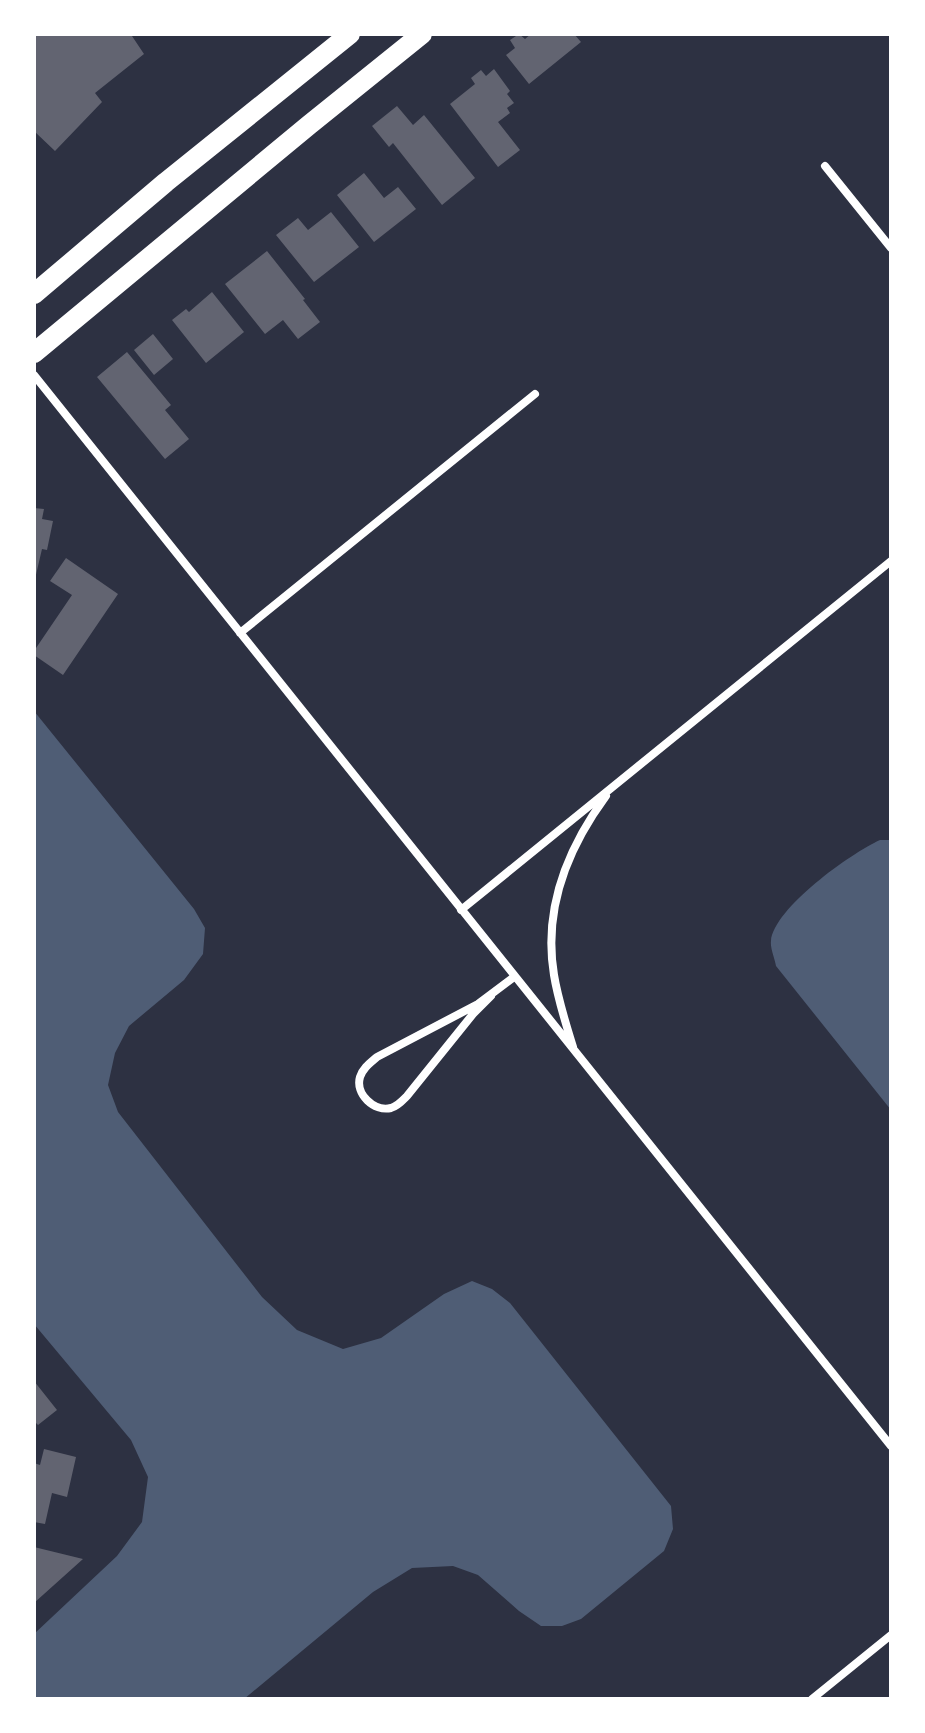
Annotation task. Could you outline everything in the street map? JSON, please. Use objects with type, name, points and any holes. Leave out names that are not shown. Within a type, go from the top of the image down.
[{"type":"main road","points":[[34,294],[166,182],[350,34]]},
{"type":"main road","points":[[34,353],[422,34]]},
{"type":"street","points":[[825,166],[891,248]]},
{"type":"street","points":[[34,375],[891,1446]]},
{"type":"street","points":[[240,633],[535,394]]},
{"type":"street","points":[[461,910],[891,561]]},
{"type":"street","points":[[574,1050],[553,973],[552,918],[560,882],[575,845],[614,786]]},
{"type":"street","points":[[491,996],[377,1057],[361,1075],[363,1096],[383,1108],[398,1104],[473,1014],[514,977]]},
{"type":"street","points":[[812,1699],[891,1635]]},
{"type":"water","points":[[34,711],[194,909],[205,928],[203,954],[184,980],[129,1026],[115,1053],[108,1085],[118,1112],[262,1297],[297,1330],[343,1349],[381,1338],[444,1294],[472,1281],[492,1289],[510,1303],[671,1506],[673,1529],[664,1551],[581,1619],[562,1626],[541,1626],[478,1575],[453,1566],[412,1568],[373,1592],[244,1699],[34,1699],[34,1634],[117,1556],[142,1522],[148,1477],[131,1440],[34,1324]]},
{"type":"water","points":[[880,840],[891,840],[891,1110],[776,966],[771,944],[775,928],[799,898],[834,869]]},
{"type":"building","points":[[34,34],[134,34],[132,36],[144,54],[95,93],[102,102],[55,151],[34,131]]},
{"type":"building","points":[[519,34],[525,39],[531,34],[574,34],[581,42],[529,84],[506,55],[515,48],[510,40]]},
{"type":"building","points":[[494,69],[510,91],[507,94],[514,103],[507,108],[510,113],[498,122],[520,150],[498,167],[450,104],[475,84],[471,78],[481,70],[486,76]]},
{"type":"building","points":[[397,106],[413,125],[424,115],[475,178],[442,205],[393,143],[389,147],[372,126]]},
{"type":"building","points":[[364,173],[384,198],[398,187],[416,209],[374,242],[337,195]]},
{"type":"building","points":[[331,212],[359,247],[314,282],[276,235],[298,218],[308,230]]},
{"type":"building","points":[[267,251],[320,322],[298,339],[283,320],[265,334],[225,284]]},
{"type":"building","points":[[212,292],[244,332],[206,363],[172,320],[186,309],[189,312]]},
{"type":"building","points":[[153,334],[173,359],[154,375],[134,350]]},
{"type":"building","points":[[127,352],[171,405],[165,410],[189,439],[165,459],[97,377]]},
{"type":"building","points":[[34,508],[44,509],[42,519],[53,521],[47,550],[42,549],[35,579]]},
{"type":"building","points":[[66,558],[118,594],[63,675],[34,655],[34,651],[72,595],[50,581]]},
{"type":"building","points":[[34,1381],[57,1410],[38,1425],[34,1421]]},
{"type":"building","points":[[44,1449],[76,1457],[67,1497],[52,1493],[45,1524],[34,1522],[34,1463],[40,1465]]},
{"type":"building","points":[[34,1547],[83,1559],[34,1603]]}]
